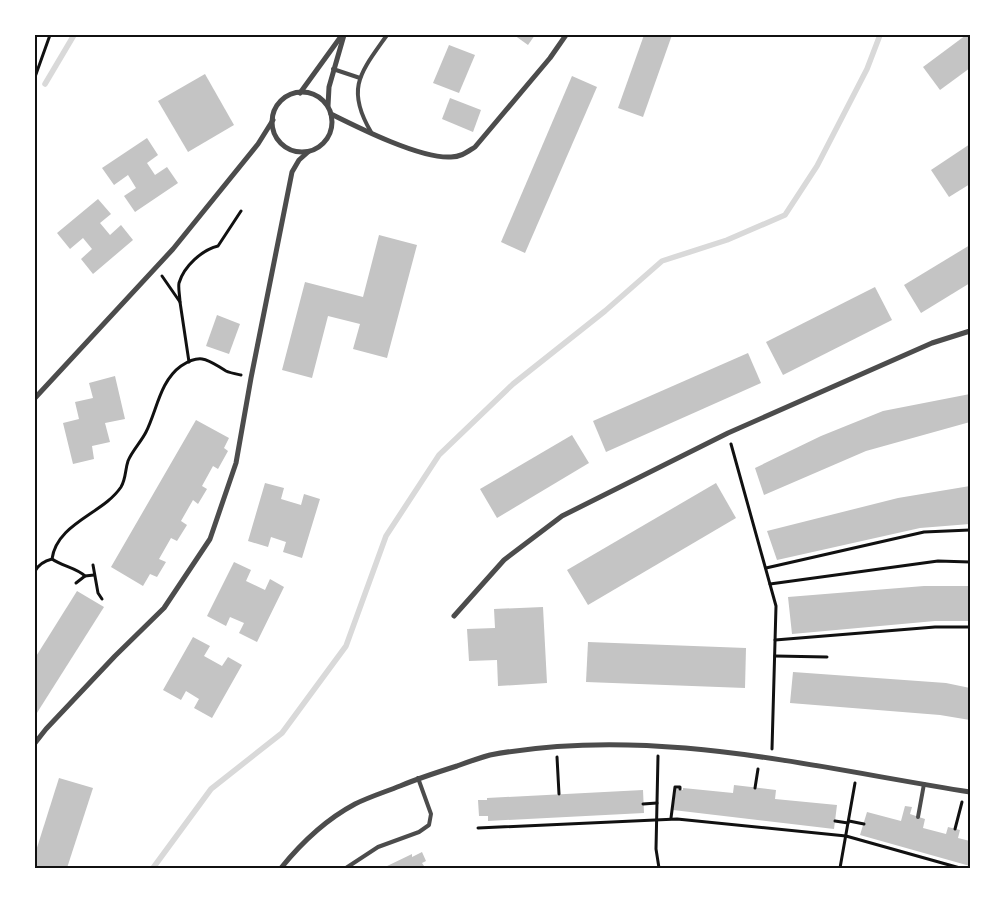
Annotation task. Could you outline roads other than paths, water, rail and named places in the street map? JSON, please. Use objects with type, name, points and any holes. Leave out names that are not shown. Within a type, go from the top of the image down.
[{"type":"street","points":[[35,743],[46,728],[108,663],[164,608],[210,539],[236,463],[292,172],[299,160],[325,142],[330,133],[332,124],[328,106],[329,87],[343,35]]},
{"type":"street","points":[[300,93],[343,35]]},
{"type":"street","points":[[331,114],[428,156],[452,157],[464,155],[475,147],[550,58],[566,35]]},
{"type":"street","points":[[308,152],[290,150],[276,138],[273,129],[274,112],[284,98],[300,93],[316,96],[328,106]]},
{"type":"street","points":[[35,398],[173,249],[258,144],[273,120]]},
{"type":"street","points":[[454,616],[504,560],[562,516],[728,434],[932,343],[970,332]]},
{"type":"street","points":[[281,868],[302,843],[322,825],[355,804],[418,778],[488,756],[557,746],[658,746],[772,757],[970,792]]},
{"type":"lane","points":[[370,132],[358,106],[357,94],[360,78],[387,35]]},
{"type":"lane","points":[[333,69],[360,78]]},
{"type":"lane","points":[[346,868],[378,846],[419,832],[429,825],[431,814],[418,778]]},
{"type":"lane","points":[[918,817],[924,784]]},
{"type":"waterway","points":[[45,84],[74,35]]},
{"type":"waterway","points":[[153,868],[211,789],[282,733],[346,646],[386,536],[439,455],[513,384],[605,311],[662,261],[727,240],[785,215],[817,166],[867,69],[880,35]]}]
